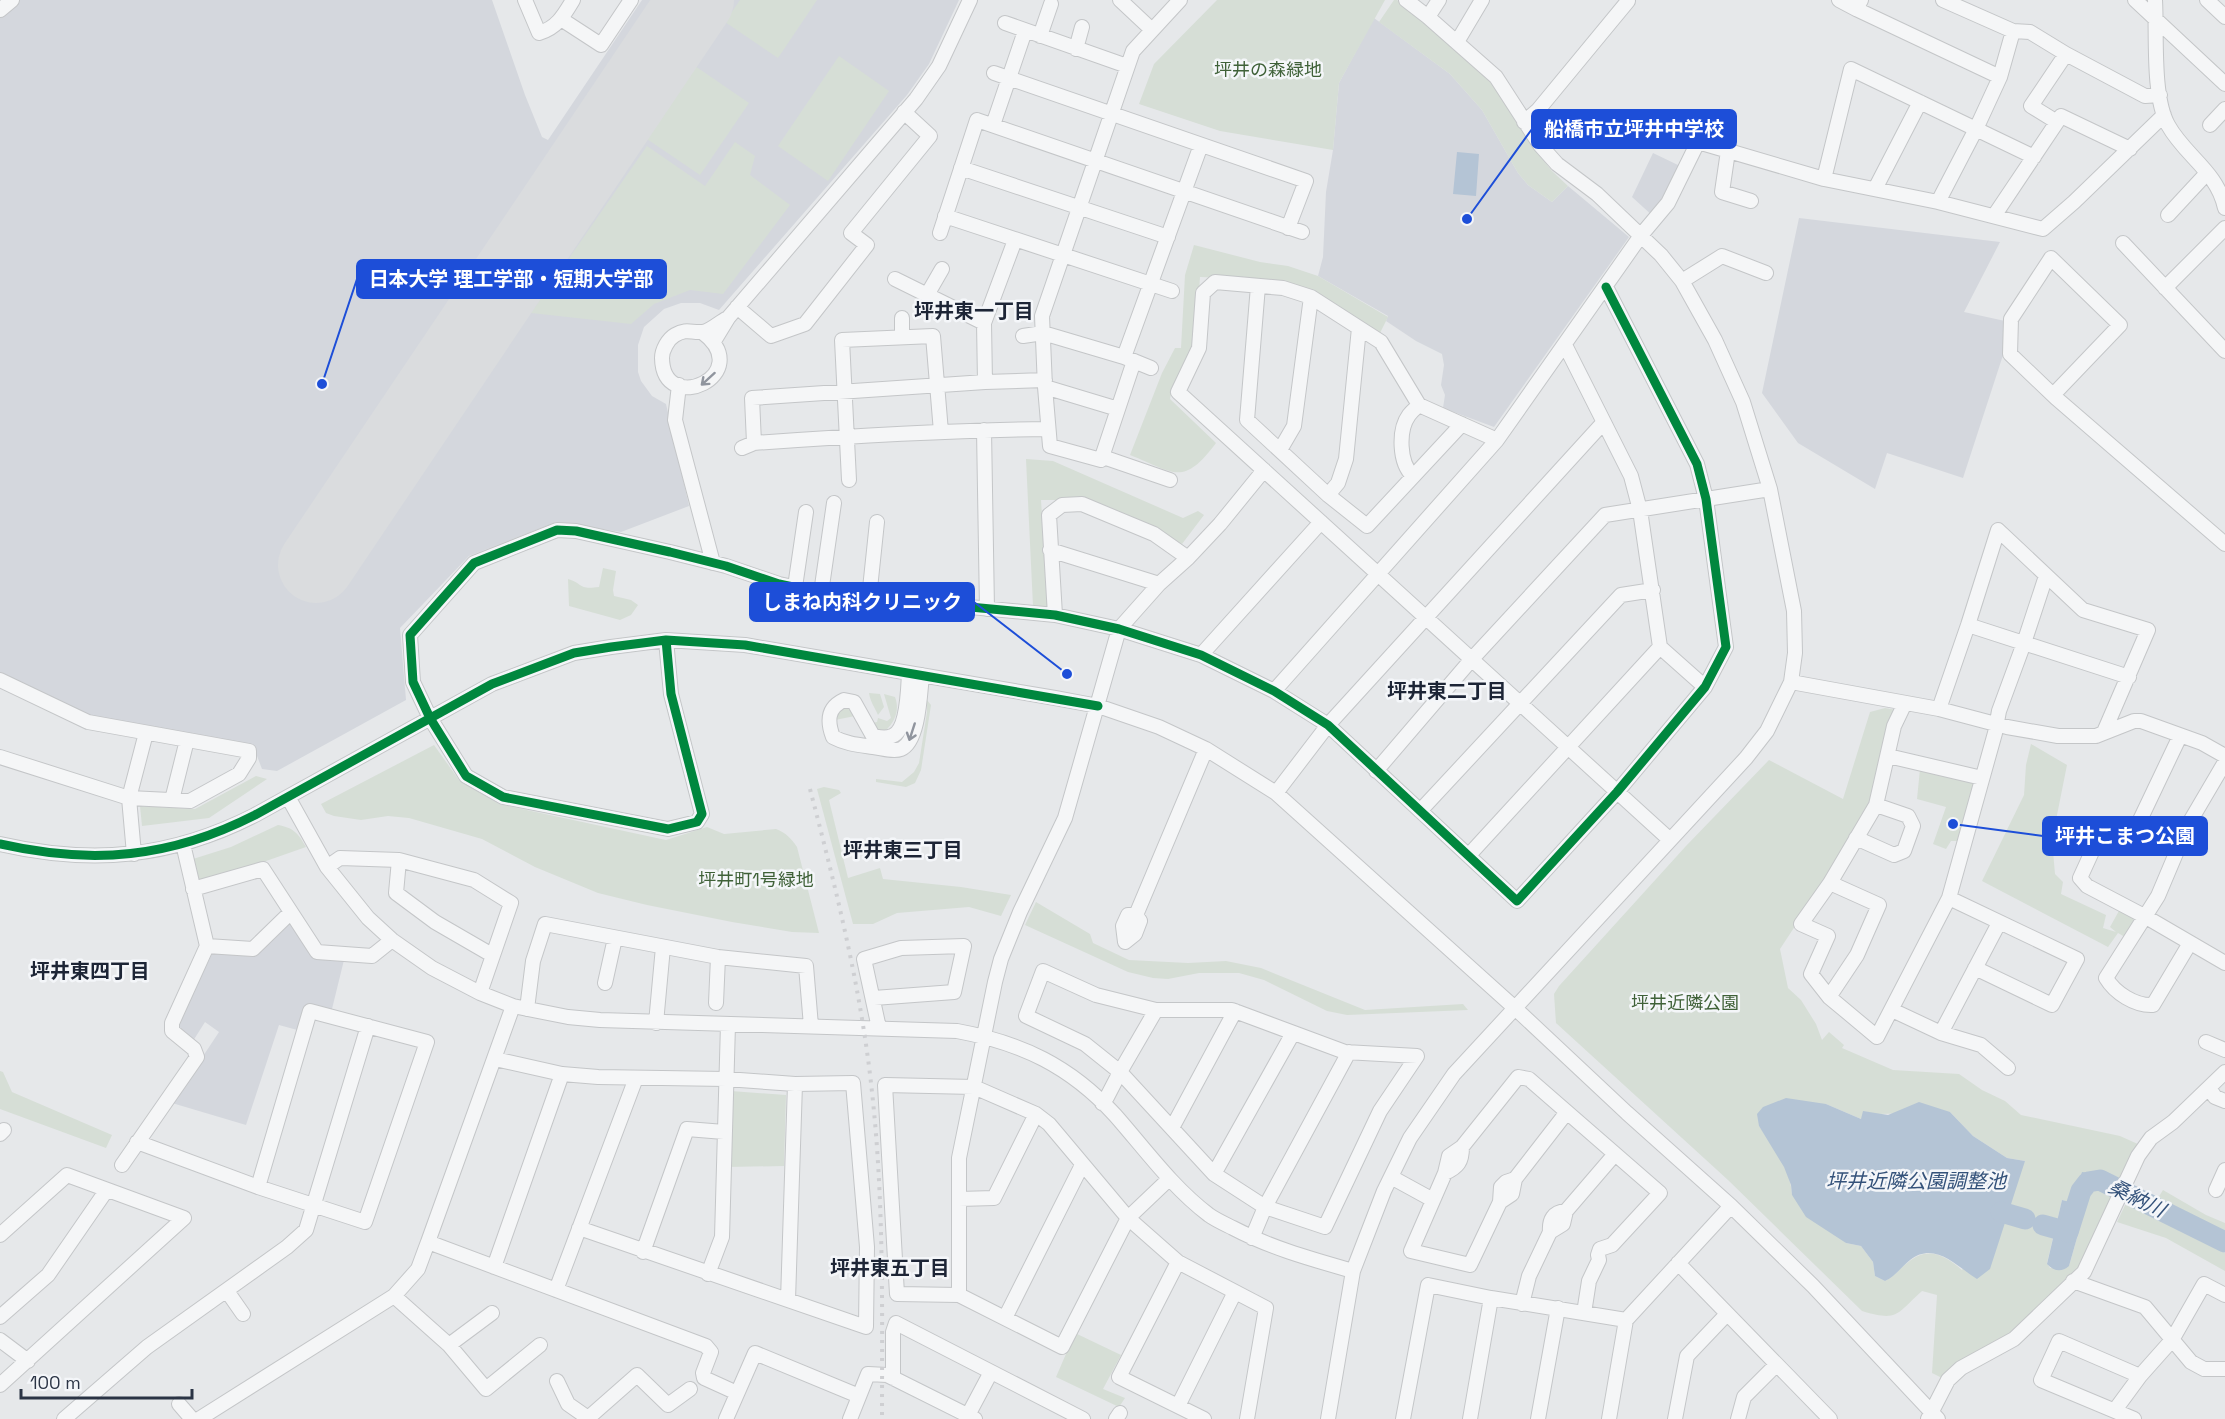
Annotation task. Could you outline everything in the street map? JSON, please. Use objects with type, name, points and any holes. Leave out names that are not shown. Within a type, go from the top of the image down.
[{"type":"street","points":[[0,9],[12,0]]},
{"type":"street","points":[[525,0],[539,33],[551,30],[573,0]]},
{"type":"street","points":[[561,19],[601,45],[631,0]]},
{"type":"street","points":[[714,341],[737,307],[904,112],[939,66],[970,0]]},
{"type":"street","points":[[1120,0],[1152,30]]},
{"type":"street","points":[[1180,0],[1133,51],[1042,316],[1050,446],[1101,460],[1103,457],[1151,284],[1201,145]]},
{"type":"street","points":[[1328,1419],[1353,1271],[1391,1177],[1410,1138],[1454,1074],[1746,758],[1767,731],[1780,707],[1791,682],[1795,653],[1794,612],[1770,489],[1743,402],[1710,330],[1682,281],[1642,234],[1597,194],[1557,164],[1524,122],[1496,76],[1406,0]]},
{"type":"street","points":[[1428,17],[1439,0]]},
{"type":"street","points":[[1457,42],[1482,0]]},
{"type":"street","points":[[1839,0],[1859,4],[2000,77]]},
{"type":"street","points":[[1943,0],[2013,31],[2030,32],[2145,96],[2160,95]]},
{"type":"street","points":[[2135,0],[2225,84]]},
{"type":"street","points":[[2155,0],[2157,72],[2164,115],[2168,126],[2178,140],[2223,193],[2225,208]]},
{"type":"street","points":[[2207,0],[2225,17]]},
{"type":"street","points":[[1524,122],[1552,93],[1628,1]]},
{"type":"street","points":[[1040,36],[1051,4]]},
{"type":"street","points":[[1005,23],[1127,66]]},
{"type":"street","points":[[1076,49],[1082,27]]},
{"type":"street","points":[[993,125],[1025,31]]},
{"type":"street","points":[[1938,202],[2000,77],[2013,31]]},
{"type":"street","points":[[2056,122],[2031,106],[2066,54]]},
{"type":"street","points":[[1824,179],[1851,69],[2034,157]]},
{"type":"street","points":[[939,233],[977,120],[1295,230],[1306,181],[994,73]]},
{"type":"street","points":[[1875,189],[1920,102]]},
{"type":"street","points":[[2210,125],[2225,109]]},
{"type":"street","points":[[737,307],[771,336],[805,324],[867,245],[852,233],[930,136],[904,112]]},
{"type":"street","points":[[1274,692],[1497,440],[1642,234],[1668,203],[1698,142],[1824,179],[1938,202],[2043,229],[2164,115]]},
{"type":"street","points":[[1994,216],[2061,116],[2130,149]]},
{"type":"street","points":[[1728,151],[1722,192],[1751,201]]},
{"type":"street","points":[[961,168],[1168,237]]},
{"type":"street","points":[[2168,214],[2207,173]]},
{"type":"street","points":[[945,216],[1172,291]]},
{"type":"street","points":[[2165,288],[2225,228]]},
{"type":"street","points":[[985,382],[984,323],[1015,240]]},
{"type":"street","points":[[2123,243],[2225,351]]},
{"type":"street","points":[[1682,281],[1722,256],[1766,273]]},
{"type":"street","points":[[2053,395],[2120,325],[2050,258],[2011,319],[2010,354],[2053,395],[2225,544]]},
{"type":"street","points":[[927,295],[942,269]]},
{"type":"street","points":[[895,279],[984,323]]},
{"type":"street","points":[[1497,440],[1419,405],[1381,342],[1311,297],[1283,288],[1215,282],[1203,293],[1199,348],[1178,392],[1669,839]]},
{"type":"street","points":[[1258,286],[1247,420],[1328,495],[1367,526],[1462,424]]},
{"type":"street","points":[[666,640],[671,694],[702,814],[697,822],[668,829],[503,797],[466,776],[430,718],[413,682],[410,635],[474,563],[557,530],[576,531],[670,552],[821,593],[1054,615],[1119,629],[1202,655],[1274,692],[1328,725],[1517,901],[1617,792],[1706,687],[1726,647],[1706,499],[1697,464],[1606,287]]},
{"type":"street","points":[[1280,450],[1294,426],[1311,297]]},
{"type":"street","points":[[702,332],[714,341],[719,351],[716,372],[710,380],[696,388],[679,385],[670,380],[665,370],[662,357],[666,343],[673,335],[684,331],[702,332],[728,318]]},
{"type":"street","points":[[902,318],[902,337]]},
{"type":"street","points":[[1328,495],[1338,483],[1346,459],[1359,328]]},
{"type":"street","points":[[1023,336],[1043,333],[1151,368]]},
{"type":"street","points":[[849,480],[842,340],[933,336],[941,432]]},
{"type":"street","points":[[1565,345],[1631,476],[1640,510],[1660,647],[1706,687]]},
{"type":"street","points":[[1048,429],[846,436],[748,446],[752,398],[985,382],[1045,383],[1118,409]]},
{"type":"street","points":[[679,385],[675,420],[712,563]]},
{"type":"street","points":[[1413,476],[1403,457],[1403,438],[1408,416],[1419,405]]},
{"type":"street","points":[[1276,793],[1328,725],[1603,423]]},
{"type":"street","points":[[984,430],[987,609]]},
{"type":"street","points":[[1103,457],[1170,480]]},
{"type":"street","points":[[959,1295],[959,1158],[1001,959],[1020,912],[1065,818],[1119,629],[1159,584],[1220,524],[1264,470]]},
{"type":"street","points":[[1376,771],[1471,660],[1605,515],[1770,489]]},
{"type":"street","points":[[821,593],[834,502]]},
{"type":"street","points":[[1054,615],[1048,515],[1062,505],[1082,504],[1154,534],[1188,558]]},
{"type":"street","points":[[795,587],[806,513]]},
{"type":"street","points":[[869,598],[877,522]]},
{"type":"street","points":[[1202,655],[1321,522]]},
{"type":"street","points":[[1939,709],[1998,530],[2083,610],[2148,630],[2104,732]]},
{"type":"street","points":[[1050,550],[1159,584]]},
{"type":"street","points":[[1905,704],[1894,726],[1876,804],[1830,883],[1801,924],[1828,936],[1811,974],[1829,997],[1877,1037],[1949,898],[1999,711],[2046,576]]},
{"type":"street","points":[[1420,811],[1621,595],[1653,590]]},
{"type":"street","points":[[1968,625],[2129,677]]},
{"type":"street","points":[[0,844],[50,854],[88,856],[134,854],[183,844],[225,830],[492,684],[574,653],[611,646],[666,640],[745,645],[1098,706],[1159,727],[1206,749],[1276,793],[1731,1206],[1813,1286],[1933,1417],[1948,1380],[1961,1368],[2014,1339],[2084,1272],[2138,1156],[2151,1138],[2173,1122],[2225,1072]]},
{"type":"street","points":[[1469,855],[1660,647]]},
{"type":"street","points":[[916,674],[914,733],[909,743],[902,749],[892,750],[843,742],[833,737],[828,725],[830,712],[844,700],[854,702],[873,735],[885,738],[894,736],[901,729],[916,674]]},
{"type":"street","points":[[0,680],[88,722],[249,751],[249,758],[239,774],[190,801],[129,798],[0,757]]},
{"type":"street","points":[[1791,682],[1939,709],[2058,736],[2096,736],[2133,721],[2141,721],[2202,743],[2225,756]]},
{"type":"street","points":[[134,854],[129,798],[146,733]]},
{"type":"street","points":[[2181,736],[2140,820],[2182,839]]},
{"type":"street","points":[[172,800],[187,740]]},
{"type":"street","points":[[1136,915],[1206,749]]},
{"type":"street","points":[[1888,756],[1982,778]]},
{"type":"street","points":[[2190,942],[2153,1005],[2142,1005],[2132,1000],[2112,988],[2106,978],[2158,896],[2182,839],[2225,762]]},
{"type":"street","points":[[288,797],[327,867],[368,918],[392,940],[432,968],[480,993],[520,1008],[568,1017],[656,1023],[957,1031],[1003,1041],[1055,1065],[1102,1102],[1169,1179],[1210,1216],[1284,1252],[1353,1271]]},
{"type":"street","points":[[1856,838],[1894,855],[1904,851],[1913,826],[1908,816],[1876,804]]},
{"type":"street","points":[[2116,842],[2106,838],[2096,843],[2080,878],[2087,886],[2225,963]]},
{"type":"street","points":[[122,1165],[197,1057],[194,1049],[172,1031],[172,1023],[207,946],[183,844]]},
{"type":"street","points":[[327,867],[340,858],[399,860],[474,880],[511,903],[480,993]]},
{"type":"street","points":[[399,860],[396,892],[435,922],[492,955]]},
{"type":"street","points":[[193,889],[263,869],[317,952],[372,956],[392,940]]},
{"type":"street","points":[[1829,997],[1857,955],[1878,905],[1830,883]]},
{"type":"street","points":[[1949,898],[2077,959],[2052,1005],[1975,968]]},
{"type":"street","points":[[207,946],[253,949],[290,913]]},
{"type":"street","points":[[1941,1033],[1999,923]]},
{"type":"street","points":[[199,1419],[394,1296],[418,1269],[495,1059],[520,1008],[545,924],[718,957],[806,966],[811,1026]]},
{"type":"street","points":[[605,983],[615,938]]},
{"type":"street","points":[[873,998],[954,992],[964,946],[901,948],[864,959],[879,1028]]},
{"type":"street","points":[[656,1023],[663,947]]},
{"type":"street","points":[[716,1003],[718,957]]},
{"type":"street","points":[[1043,971],[1096,995],[1156,1010],[1235,1011],[1349,1052],[1417,1056],[1380,1111],[1325,1227],[1264,1207],[1214,1174],[1120,1072],[1085,1044],[1026,1016],[1043,971]]},
{"type":"street","points":[[1102,1102],[1156,1010]]},
{"type":"street","points":[[1892,1010],[1941,1033],[1981,1045],[2008,1068]]},
{"type":"street","points":[[137,1142],[258,1187],[365,1222],[427,1042],[310,1011],[258,1187]]},
{"type":"street","points":[[1172,1128],[1235,1011]]},
{"type":"street","points":[[708,1274],[722,1237],[728,1024]]},
{"type":"street","points":[[64,1419],[147,1347],[227,1291],[306,1230],[368,1026]]},
{"type":"street","points":[[1214,1174],[1293,1033]]},
{"type":"street","points":[[2206,1042],[2225,1050]]},
{"type":"street","points":[[1252,1238],[1264,1207],[1349,1052]]},
{"type":"street","points":[[495,1059],[562,1074],[726,1079],[795,1084],[853,1083],[867,1248],[866,1327],[643,1252],[579,1228]]},
{"type":"street","points":[[494,1267],[562,1074]]},
{"type":"street","points":[[1567,1112],[1515,1179],[1512,1194],[1500,1202],[1470,1265],[1411,1251],[1445,1173],[1461,1162],[1462,1147],[1518,1077],[1529,1079],[1567,1112],[1615,1154],[1660,1193],[1612,1245],[1611,1256],[1606,1260],[1599,1260],[1589,1281],[1584,1313]]},
{"type":"street","points":[[556,1290],[636,1078]]},
{"type":"street","points":[[789,1300],[795,1084]]},
{"type":"street","points":[[1169,1179],[1128,1218],[1062,1347],[959,1295],[897,1294],[885,1085],[974,1087],[1036,1114],[1048,1124],[1128,1218],[1178,1262],[1266,1308],[1247,1419]]},
{"type":"street","points":[[2209,1088],[2215,1097],[2225,1101]]},
{"type":"street","points":[[959,1199],[994,1198],[1036,1114]]},
{"type":"street","points":[[643,1252],[687,1129],[724,1131]]},
{"type":"street","points":[[1522,1304],[1529,1276],[1550,1232],[1563,1224],[1566,1211],[1615,1154]]},
{"type":"street","points":[[1005,1318],[1082,1165]]},
{"type":"street","points":[[2216,1190],[2225,1170]]},
{"type":"street","points":[[0,1235],[67,1175],[184,1218],[0,1385]]},
{"type":"street","points":[[1391,1177],[1433,1200]]},
{"type":"street","points":[[0,1317],[48,1275],[106,1191]]},
{"type":"street","points":[[1609,1419],[1626,1320],[1731,1206]]},
{"type":"street","points":[[428,1242],[706,1346],[711,1352],[703,1373],[704,1378],[737,1393]]},
{"type":"street","points":[[1178,1262],[1119,1377],[1204,1419]]},
{"type":"street","points":[[1678,1263],[1726,1315],[1830,1419]]},
{"type":"street","points":[[2073,1281],[2145,1307],[2191,1362],[2204,1369],[2225,1369]]},
{"type":"street","points":[[2115,1410],[2140,1376],[2172,1340],[2204,1284],[2225,1295]]},
{"type":"street","points":[[1403,1419],[1428,1285],[1522,1304],[1626,1320]]},
{"type":"street","points":[[227,1291],[243,1314]]},
{"type":"street","points":[[1178,1406],[1235,1292]]},
{"type":"street","points":[[394,1296],[449,1345],[486,1389],[540,1345]]},
{"type":"street","points":[[1470,1419],[1491,1298]]},
{"type":"street","points":[[1538,1419],[1558,1308]]},
{"type":"street","points":[[449,1345],[492,1313]]},
{"type":"street","points":[[1675,1419],[1687,1356],[1726,1315]]},
{"type":"street","points":[[893,1378],[893,1332],[896,1323],[1083,1419]]},
{"type":"street","points":[[0,1340],[28,1361]]},
{"type":"street","points":[[2134,1419],[2041,1380],[2059,1341],[2140,1376]]},
{"type":"street","points":[[726,1419],[755,1353],[859,1396]]},
{"type":"street","points":[[1738,1419],[1744,1397],[1776,1365]]},
{"type":"street","points":[[855,1417],[859,1396],[868,1374],[887,1375],[969,1418],[991,1372]]},
{"type":"street","points":[[557,1381],[568,1404],[588,1419],[637,1376],[669,1405],[690,1389]]},
{"type":"street","points":[[179,1404],[192,1419]]},
{"type":"shaded area","points":[[18,0],[492,0],[525,95],[542,137],[548,140],[642,0],[959,0],[929,64],[907,95],[719,310],[700,303],[681,303],[664,309],[644,327],[638,345],[638,372],[641,381],[652,396],[666,404],[689,506],[621,532],[556,522],[469,556],[400,628],[406,700],[277,771],[262,769],[254,748],[90,717],[0,674],[0,15]]},
{"type":"shaded area","points":[[1374,18],[1450,74],[1482,110],[1518,173],[1528,185],[1552,202],[1568,186],[1629,237],[1494,427],[1443,408],[1445,395],[1441,385],[1444,365],[1442,354],[1416,341],[1386,321],[1388,316],[1318,276],[1323,257],[1326,192],[1333,150],[1339,83]]},
{"type":"shaded area","points":[[1653,153],[1680,166],[1654,217],[1632,197]]},
{"type":"shaded area","points":[[1799,218],[2000,242],[1964,312],[2005,321],[2005,349],[1963,478],[1887,453],[1875,489],[1798,443],[1762,393]]},
{"type":"shaded area","points":[[287,923],[294,923],[317,957],[344,960],[331,1013],[309,1007],[301,1031],[279,1025],[246,1125],[172,1103],[219,1032],[205,1022],[193,1041],[179,1031],[177,1025],[213,952],[254,957]]},
{"type":"green space","points":[[740,0],[817,0],[778,58],[725,22]]},
{"type":"green space","name":"坪井の森緑地","points":[[1217,0],[1385,0],[1339,83],[1333,150],[1220,131],[1139,104],[1154,64]]},
{"type":"green space","points":[[1394,0],[1397,0],[1489,79],[1535,150],[1568,186],[1552,202],[1528,185],[1518,173],[1482,110],[1450,74],[1379,22]]},
{"type":"green space","points":[[839,56],[889,91],[828,181],[778,146]]},
{"type":"green space","points":[[695,66],[749,103],[700,175],[647,139]]},
{"type":"green space","points":[[735,142],[755,156],[750,175],[790,205],[723,294],[690,290],[654,304],[631,324],[531,313],[647,146],[705,186]]},
{"type":"green space","points":[[1194,245],[1260,262],[1288,266],[1318,276],[1388,317],[1380,333],[1312,291],[1278,280],[1200,277],[1195,349],[1172,389],[1170,399],[1216,443],[1195,466],[1186,471],[1177,472],[1168,471],[1130,455],[1162,373],[1175,348],[1181,348],[1185,275]]},
{"type":"green space","points":[[1026,459],[1053,461],[1183,518],[1198,511],[1204,515],[1182,544],[1084,500],[1041,500],[1048,607],[1033,606]]},
{"type":"green space","points":[[603,568],[616,571],[614,596],[631,600],[638,605],[631,615],[620,620],[569,606],[568,579],[584,587],[599,587]]},
{"type":"green space","points":[[869,693],[880,694],[884,707],[878,715],[871,702]]},
{"type":"green space","points":[[884,694],[895,697],[897,707],[894,720],[885,731],[878,730],[872,723],[877,722],[878,718],[887,721],[891,718]]},
{"type":"green space","points":[[927,700],[931,705],[921,770],[915,783],[906,787],[876,782],[876,779],[902,782],[914,772],[919,763]]},
{"type":"green space","points":[[844,707],[851,708],[855,716],[835,720],[835,713]]},
{"type":"green space","name":"坪井近隣公園","points":[[1885,708],[1903,711],[1874,806],[1780,949],[1788,988],[1801,1000],[1816,1024],[1822,1040],[1829,1032],[1844,1045],[1842,1048],[1893,1070],[1959,1074],[1982,1090],[2005,1101],[2021,1115],[2120,1136],[2140,1145],[2082,1270],[2010,1333],[1946,1380],[1932,1373],[1937,1295],[1922,1291],[1896,1314],[1890,1316],[1862,1311],[1728,1180],[1556,1023],[1554,994],[1559,986],[1686,846],[1769,760],[1843,799],[1870,712]],"holes":[[[1826,1104],[1861,1119],[1878,1114],[1950,1112],[1973,1136],[2007,1158],[2025,1161],[1962,1270],[1944,1257],[1925,1254],[1911,1260],[1885,1281],[1875,1276],[1873,1262],[1861,1246],[1846,1243],[1792,1195],[1785,1168],[1759,1126]],[[2078,1188],[2097,1188],[2092,1191],[2088,1199],[2069,1266],[2050,1268],[2047,1263],[2062,1200],[2069,1202],[2073,1192]]]},
{"type":"green space","points":[[2031,744],[2067,765],[2052,840],[2055,874],[2063,882],[2061,894],[2106,915],[2103,928],[2116,932],[2110,927],[2120,909],[2133,916],[2134,922],[2125,937],[2118,933],[2108,947],[1982,881],[2024,795],[2026,765]]},
{"type":"green space","name":"坪井町1号緑地","points":[[434,745],[459,780],[499,804],[666,840],[707,827],[724,834],[776,829],[788,836],[797,847],[819,933],[792,932],[732,922],[598,893],[535,867],[482,839],[409,818],[388,816],[361,820],[326,813],[321,804]]},
{"type":"green space","points":[[1920,769],[1977,783],[1961,841],[1951,841],[1946,849],[1933,844],[1946,807],[1917,799]]},
{"type":"green space","points":[[256,776],[267,779],[209,818],[142,826],[140,806],[195,809]]},
{"type":"green space","points":[[824,787],[839,790],[841,793],[829,800],[848,878],[880,868],[883,879],[1011,895],[1001,916],[969,907],[897,913],[873,924],[853,924],[817,789]]},
{"type":"green space","points":[[278,825],[295,832],[306,847],[198,885],[193,859],[231,847]]},
{"type":"green space","points":[[1036,902],[1090,934],[1093,943],[1129,960],[1188,963],[1226,961],[1261,968],[1365,1010],[1463,1004],[1468,1010],[1347,1015],[1327,1011],[1264,980],[1239,973],[1199,973],[1168,979],[1128,972],[1025,925]]},
{"type":"green space","points":[[0,1071],[3,1072],[12,1092],[112,1135],[106,1148],[0,1109]]},
{"type":"green space","points":[[731,1091],[786,1095],[784,1166],[727,1167]]},
{"type":"green space","points":[[2163,1190],[2206,1215],[2225,1223],[2225,1236],[2156,1201]]},
{"type":"green space","points":[[2128,1199],[2225,1253],[2225,1271],[2166,1238],[2117,1222]]},
{"type":"green space","points":[[1075,1333],[1121,1355],[1103,1389],[1125,1398],[1119,1407],[1056,1377]]},
{"type":"water","points":[[1457,152],[1479,154],[1476,196],[1453,194]]},
{"type":"water","name":"坪井近隣公園調整池","points":[[1786,1098],[1826,1104],[1861,1119],[1863,1111],[1888,1115],[1919,1102],[1950,1112],[1973,1136],[2007,1158],[2025,1161],[1990,1269],[1977,1279],[1953,1262],[1937,1254],[1928,1253],[1910,1260],[1885,1281],[1875,1276],[1873,1262],[1861,1246],[1846,1243],[1806,1217],[1792,1195],[1784,1167],[1759,1126],[1757,1114],[1763,1107]]},
{"type":"water","points":[[2082,1172],[2108,1176],[2104,1188],[2094,1190],[2088,1199],[2069,1266],[2063,1270],[2055,1270],[2047,1264],[2062,1200],[2070,1202]]},
{"type":"waterway","name":"桑納川","points":[[2043,1225],[2068,1232],[2081,1191],[2088,1182],[2100,1180],[2225,1242]]},
{"type":"waterway","name":"桑納川","points":[[2001,1212],[2025,1219]]},
{"type":"runway","points":[[316,565],[696,0]]},
{"type":"railway","points":[[810,789],[854,977],[872,1092],[879,1174],[882,1419]]},
{"type":"cycle path","points":[[666,640],[671,694],[702,814],[697,822],[668,829],[503,797],[466,776],[430,718],[413,682],[410,635],[474,563],[557,530],[576,531],[670,552],[726,566],[779,584],[821,593],[1055,615],[1119,629],[1201,655],[1274,691],[1328,725],[1517,901],[1617,792],[1705,687],[1726,647],[1706,499],[1697,464],[1606,287]]},
{"type":"cycle path","points":[[0,844],[34,851],[99,855],[130,854],[193,841],[255,815],[492,684],[574,653],[666,640],[745,645],[1098,706]]},
{"type":"place","name":"船橋市立坪井中学校","points":[[1467,219]]},
{"type":"place","name":"日本大学 理工学部・短期大学部","points":[[322,384]]},
{"type":"place","name":"しまね内科クリニック","points":[[1067,674]]},
{"type":"place","name":"坪井こまつ公園","points":[[1953,824]]},
{"type":"district","name":"坪井東一丁目","points":[[974,311]]},
{"type":"district","name":"坪井東二丁目","points":[[1447,691]]},
{"type":"district","name":"坪井東三丁目","points":[[903,850]]},
{"type":"district","name":"坪井東四丁目","points":[[90,971]]},
{"type":"district","name":"坪井東五丁目","points":[[890,1268]]}]
